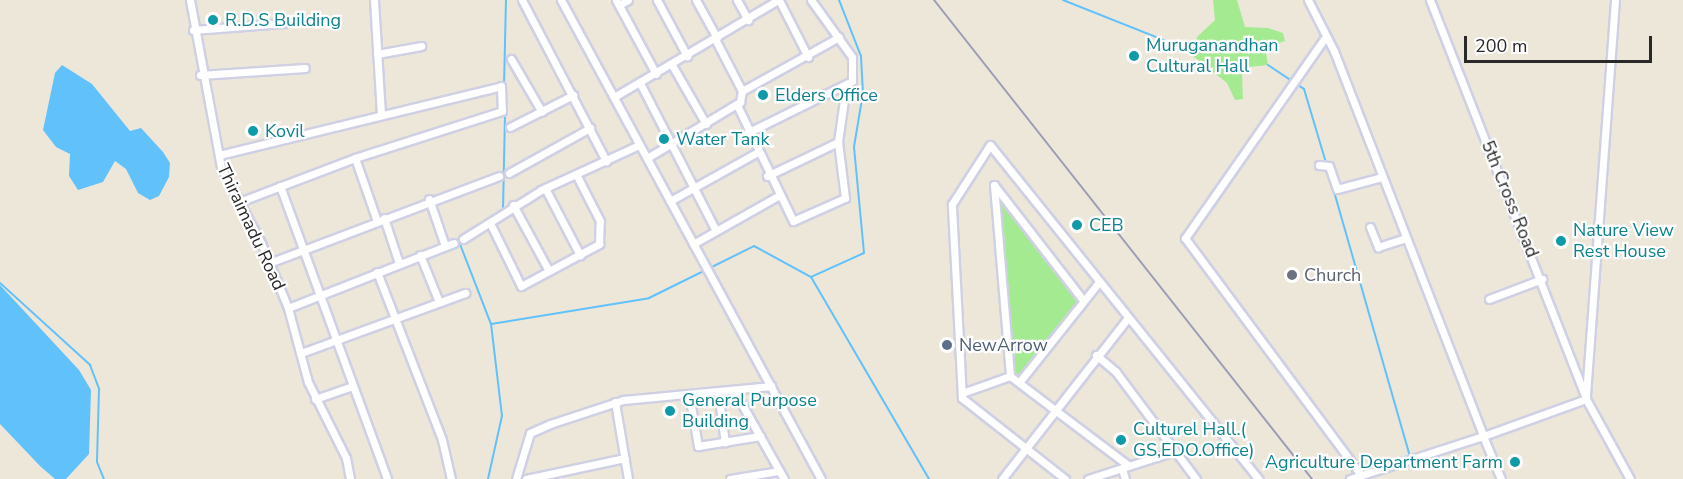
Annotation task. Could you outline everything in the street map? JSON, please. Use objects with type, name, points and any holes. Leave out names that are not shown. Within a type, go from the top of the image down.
[{"type":"street","name":"Thiraimadu Road","points":[[190,0],[200,75],[219,155],[288,308],[315,399],[346,458],[350,479]]},
{"type":"street","points":[[374,0],[381,115]]},
{"type":"street","points":[[522,0],[606,161]]},
{"type":"street","points":[[561,0],[821,479]]},
{"type":"street","points":[[628,0],[617,3],[656,74]]},
{"type":"street","points":[[657,0],[687,56]]},
{"type":"street","points":[[696,0],[742,91]]},
{"type":"street","points":[[737,0],[748,20]]},
{"type":"street","points":[[614,97],[716,39],[778,0],[808,57]]},
{"type":"street","points":[[747,133],[846,86],[852,81],[852,57],[812,0]]},
{"type":"street","points":[[1308,0],[1324,39],[1334,51],[1405,238],[1502,479]]},
{"type":"street","name":"5th Cross Road","points":[[1430,0],[1542,279],[1586,399],[1630,479]]},
{"type":"street","points":[[1350,479],[1483,436],[1586,399],[1615,0]]},
{"type":"street","points":[[194,30],[284,24]]},
{"type":"street","points":[[646,158],[737,105],[742,91],[808,57],[839,37]]},
{"type":"street","points":[[1324,39],[1185,238],[1361,475]]},
{"type":"street","points":[[377,54],[421,46]]},
{"type":"street","points":[[511,59],[542,112]]},
{"type":"street","points":[[672,64],[706,124]]},
{"type":"street","points":[[200,75],[304,68]]},
{"type":"street","points":[[640,83],[715,229]]},
{"type":"street","points":[[219,155],[501,86],[502,111],[355,158],[239,202]]},
{"type":"street","points":[[737,105],[767,176],[793,221],[845,198],[838,142],[846,86]]},
{"type":"street","points":[[510,127],[573,95]]},
{"type":"street","points":[[509,173],[590,128]]},
{"type":"street","points":[[767,176],[838,142]]},
{"type":"street","points":[[463,239],[491,225],[513,205],[639,145]]},
{"type":"street","points":[[1065,479],[1024,449],[962,393],[952,204],[990,145],[1259,479]]},
{"type":"street","points":[[670,201],[756,153]]},
{"type":"street","points":[[355,158],[399,263]]},
{"type":"street","points":[[1319,165],[1329,166],[1337,189],[1382,177]]},
{"type":"street","points":[[491,225],[521,286],[580,255],[602,237],[595,207],[576,174]]},
{"type":"street","points":[[269,263],[429,199],[499,176]]},
{"type":"street","points":[[1010,376],[994,185],[1083,300]]},
{"type":"street","points":[[280,186],[322,294],[352,386],[387,479]]},
{"type":"street","points":[[545,188],[580,255]]},
{"type":"street","points":[[693,244],[715,229],[778,196]]},
{"type":"street","points":[[429,199],[445,246]]},
{"type":"street","points":[[513,205],[549,271]]},
{"type":"street","points":[[1370,227],[1378,247],[1405,238]]},
{"type":"street","points":[[288,308],[454,243]]},
{"type":"street","points":[[420,255],[440,302]]},
{"type":"street","points":[[377,272],[442,440],[451,479]]},
{"type":"street","points":[[1489,299],[1542,279]]},
{"type":"street","points":[[1021,380],[1099,282]]},
{"type":"street","points":[[301,353],[465,293]]},
{"type":"street","points":[[1002,479],[1096,355],[1128,318]]},
{"type":"street","points":[[1096,355],[1116,372],[1196,479]]},
{"type":"street","points":[[962,393],[1010,376],[1021,380],[1126,468]]},
{"type":"street","points":[[315,399],[352,386]]},
{"type":"street","points":[[516,479],[530,433],[615,402],[771,386]]},
{"type":"street","points":[[734,390],[784,479]]},
{"type":"street","points":[[718,392],[725,442]]},
{"type":"street","points":[[689,394],[698,446],[760,436]]},
{"type":"street","points":[[615,402],[628,479]]},
{"type":"street","points":[[1088,479],[1175,451]]},
{"type":"street","points":[[526,479],[624,458]]},
{"type":"street","points":[[1125,479],[1126,468]]},
{"type":"street","points":[[730,479],[779,471]]},
{"type":"green space","points":[[1213,0],[1237,0],[1245,27],[1268,28],[1283,33],[1285,41],[1265,47],[1268,65],[1249,67],[1242,75],[1243,99],[1235,100],[1227,83],[1193,56],[1197,37],[1215,20]]},
{"type":"green space","points":[[998,195],[1079,302],[1022,375],[1015,373]]},
{"type":"water","points":[[62,65],[92,84],[130,131],[141,128],[163,152],[170,163],[169,177],[159,196],[150,200],[138,193],[126,169],[115,161],[103,182],[78,190],[69,176],[70,154],[56,147],[43,130],[55,73]]},
{"type":"water","points":[[0,285],[79,370],[91,390],[89,454],[66,479],[55,479],[0,424]]},
{"type":"waterway","points":[[504,87],[506,0]]},
{"type":"waterway","points":[[839,0],[861,56],[863,93],[854,147],[864,253],[811,277],[929,479]]},
{"type":"waterway","points":[[1063,0],[1194,52]]},
{"type":"waterway","points":[[1268,65],[1304,89],[1326,163]]},
{"type":"waterway","points":[[503,210],[505,111]]},
{"type":"waterway","points":[[1333,188],[1410,457]]},
{"type":"waterway","points":[[462,237],[458,239],[491,324]]},
{"type":"waterway","points":[[488,479],[502,416],[491,324],[649,298],[754,246],[811,277]]},
{"type":"waterway","points":[[0,283],[90,365],[99,389],[97,462],[104,479]]},
{"type":"railway","points":[[934,0],[1312,479]]},
{"type":"place","name":"R.D.S Building","points":[[213,20]]},
{"type":"place","name":"Muruganandhan Cultural Hall","points":[[1134,56]]},
{"type":"place","name":"Elders Office","points":[[763,95]]},
{"type":"place","name":"Kovil","points":[[253,131]]},
{"type":"place","name":"Water Tank","points":[[664,139]]},
{"type":"place","name":"CEB","points":[[1077,225]]},
{"type":"place","name":"Nature View Rest House","points":[[1561,241]]},
{"type":"place","name":"Church","points":[[1292,275]]},
{"type":"place","name":"NewArrow","points":[[947,345]]},
{"type":"place","name":"General Purpose Building","points":[[670,411]]},
{"type":"place","name":"Culturel Hall.( GS,EDO.Office)","points":[[1121,440]]},
{"type":"place","name":"Agriculture Department Farm","points":[[1515,462]]}]
